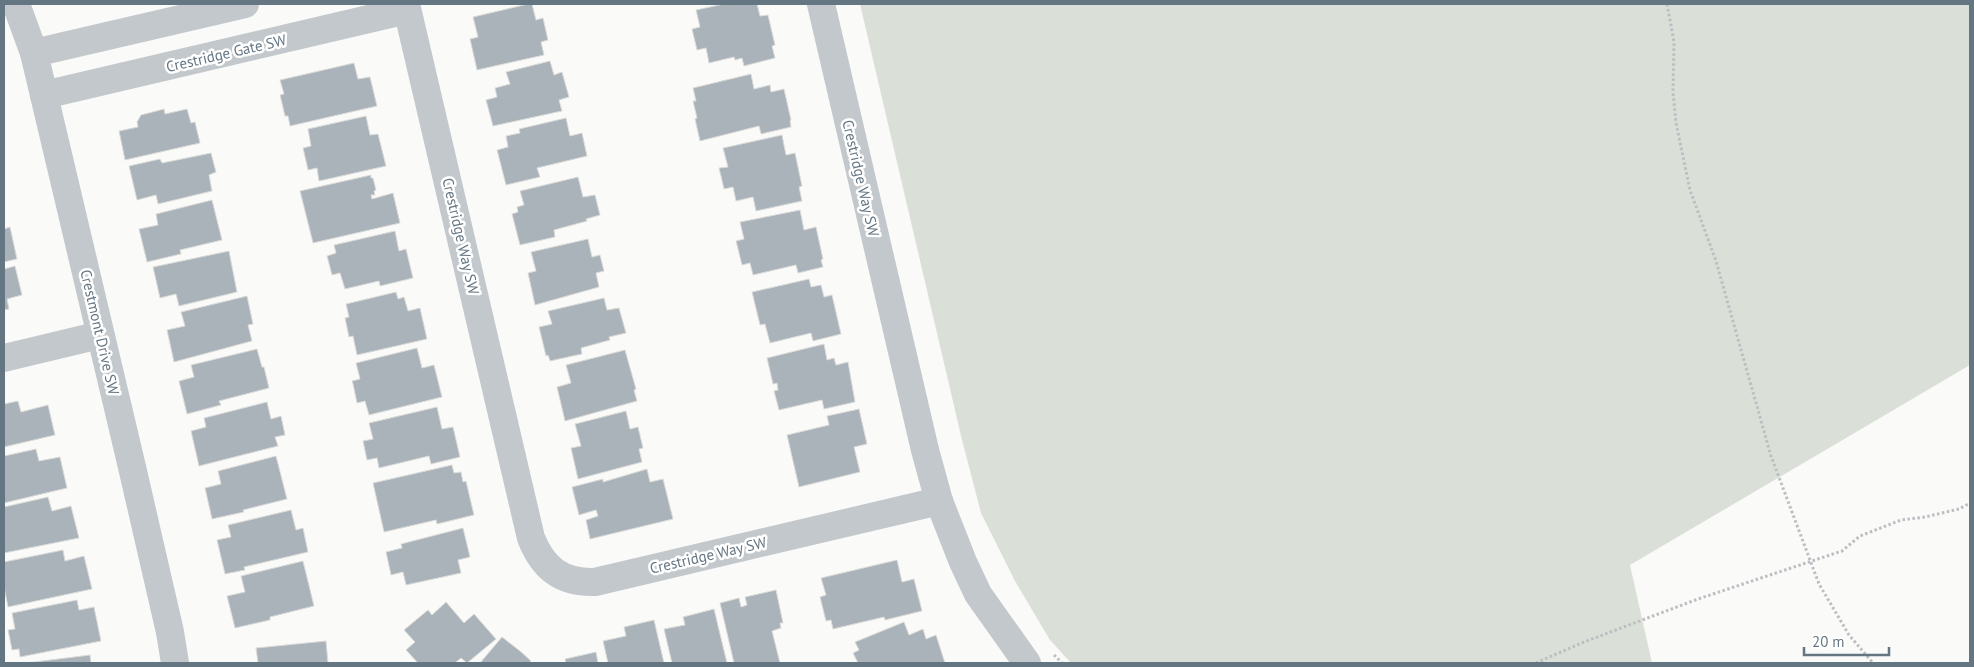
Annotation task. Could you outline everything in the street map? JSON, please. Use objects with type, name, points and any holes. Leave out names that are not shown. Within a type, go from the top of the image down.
[{"type":"street","name":"Crestmont Drive SW","points":[[16,4],[34,53],[167,623],[174,663]]},
{"type":"street","points":[[34,53],[245,4]]},
{"type":"street","name":"Crestridge Way SW","points":[[407,7],[531,538],[538,555],[559,575],[584,582],[595,582],[939,501],[920,431],[821,4]]},
{"type":"street","name":"Crestridge Gate SW","points":[[44,95],[407,7]]},
{"type":"street","points":[[4,358],[100,335]]},
{"type":"street","points":[[939,501],[962,562],[978,594],[1027,663]]},
{"type":"path","points":[[1667,4],[1674,42],[1676,123],[1690,190],[1716,261],[1771,456],[1819,584],[1849,635],[1872,663]]},
{"type":"path","points":[[1536,663],[1584,642],[1698,599],[1842,550],[1860,536],[1901,520],[1926,517],[1959,509],[1970,503]]},
{"type":"shaded area","points":[[860,4],[1970,4],[1970,365],[1630,565],[1652,663],[1071,663],[1050,640],[1015,581],[981,513],[962,440]]},
{"type":"building","points":[[532,4],[536,20],[543,18],[548,40],[541,42],[544,55],[477,70],[470,39],[478,37],[473,17]]},
{"type":"building","points":[[724,4],[757,4],[760,16],[768,15],[775,45],[772,46],[775,58],[744,66],[742,58],[735,60],[734,57],[709,63],[706,48],[697,50],[692,29],[700,27],[696,10]]},
{"type":"building","points":[[550,61],[554,75],[562,72],[569,97],[559,100],[562,111],[493,126],[486,100],[497,97],[495,88],[510,84],[506,72]]},
{"type":"building","points":[[354,63],[358,79],[370,77],[377,106],[290,126],[288,116],[285,116],[280,95],[284,94],[280,80]]},
{"type":"building","points":[[751,74],[754,89],[770,85],[771,92],[784,89],[791,127],[761,134],[759,126],[700,141],[695,119],[697,118],[693,101],[696,101],[693,88]]},
{"type":"building","points":[[164,109],[165,114],[187,109],[191,123],[195,122],[200,143],[125,160],[119,131],[138,127],[137,122],[141,115]]},
{"type":"building","points":[[366,116],[370,135],[378,134],[386,166],[319,181],[317,168],[308,170],[303,148],[311,146],[308,129]]},
{"type":"building","points":[[566,118],[570,136],[582,133],[587,156],[537,168],[540,177],[506,185],[497,150],[508,147],[506,136],[520,133],[519,129]]},
{"type":"building","points":[[782,135],[786,155],[795,153],[802,186],[799,187],[802,201],[756,211],[753,197],[736,201],[733,187],[724,189],[719,168],[728,167],[723,148]]},
{"type":"building","points":[[211,153],[216,172],[209,175],[212,191],[158,204],[156,195],[137,200],[129,166],[160,159],[162,163]]},
{"type":"building","points":[[371,175],[376,190],[374,191],[375,195],[371,195],[372,199],[393,193],[400,223],[313,243],[300,191]]},
{"type":"building","points":[[578,177],[583,197],[595,195],[600,215],[586,219],[587,221],[554,230],[555,237],[520,245],[512,214],[518,212],[517,207],[524,205],[520,191]]},
{"type":"building","points":[[212,200],[222,240],[180,250],[181,254],[147,262],[139,229],[158,225],[156,214]]},
{"type":"building","points":[[800,210],[804,230],[816,227],[823,267],[798,273],[796,265],[753,275],[750,263],[742,265],[736,241],[744,239],[740,222]]},
{"type":"building","points":[[10,227],[17,259],[4,262],[4,229]]},
{"type":"building","points":[[395,231],[399,251],[406,249],[413,278],[380,286],[379,281],[345,289],[340,273],[332,275],[327,256],[336,253],[334,245]]},
{"type":"building","points":[[588,239],[592,257],[600,255],[604,271],[596,273],[599,287],[535,305],[528,273],[536,271],[531,252]]},
{"type":"building","points":[[229,251],[237,292],[179,306],[176,294],[160,298],[153,267]]},
{"type":"building","points":[[15,266],[22,295],[7,299],[9,309],[4,310],[4,269]]},
{"type":"building","points":[[809,279],[811,287],[821,285],[824,297],[832,295],[841,334],[813,341],[811,333],[770,343],[765,324],[760,325],[752,292]]},
{"type":"building","points":[[396,292],[398,299],[404,297],[408,311],[420,308],[427,339],[357,355],[353,336],[349,337],[345,318],[349,317],[346,304]]},
{"type":"building","points":[[247,296],[253,324],[248,325],[252,341],[174,362],[167,330],[185,326],[181,312]]},
{"type":"building","points":[[604,298],[607,310],[619,308],[626,333],[609,337],[610,340],[581,348],[582,354],[550,361],[548,355],[546,356],[539,327],[552,324],[548,311]]},
{"type":"building","points":[[824,344],[827,360],[834,358],[836,365],[848,362],[855,402],[824,409],[822,400],[779,410],[774,391],[778,390],[777,383],[773,384],[767,358]]},
{"type":"building","points":[[417,348],[422,368],[434,365],[442,397],[369,415],[365,401],[357,403],[352,381],[360,379],[356,363]]},
{"type":"building","points":[[257,349],[269,388],[219,401],[221,405],[187,414],[179,381],[194,377],[191,365]]},
{"type":"building","points":[[625,350],[636,389],[634,390],[637,401],[565,421],[557,387],[571,383],[566,365]]},
{"type":"building","points":[[18,401],[21,412],[48,405],[55,435],[4,447],[4,404]]},
{"type":"building","points":[[267,402],[271,419],[281,416],[285,435],[275,437],[278,446],[199,466],[191,431],[206,427],[204,418]]},
{"type":"building","points":[[437,407],[442,429],[453,427],[460,457],[431,464],[429,456],[379,468],[377,458],[367,460],[363,441],[373,439],[369,423]]},
{"type":"building","points":[[859,409],[867,444],[854,447],[860,472],[799,487],[787,435],[829,425],[827,416]]},
{"type":"building","points":[[626,411],[630,429],[638,427],[643,448],[639,449],[642,462],[578,479],[571,448],[581,446],[575,424]]},
{"type":"building","points":[[36,449],[39,461],[60,457],[67,488],[4,503],[4,456]]},
{"type":"building","points":[[276,456],[287,499],[212,519],[205,488],[221,484],[218,471]]},
{"type":"building","points":[[452,465],[454,473],[461,472],[463,482],[466,481],[474,515],[437,524],[436,520],[384,532],[373,483]]},
{"type":"building","points":[[647,469],[650,482],[663,479],[673,519],[590,539],[586,520],[598,516],[596,510],[579,515],[572,487],[603,479],[603,482]]},
{"type":"building","points":[[48,497],[52,511],[71,506],[79,538],[4,553],[4,507]]},
{"type":"building","points":[[291,510],[296,530],[303,528],[308,552],[244,567],[245,570],[225,574],[217,540],[231,537],[228,525]]},
{"type":"building","points":[[463,528],[470,557],[458,560],[461,573],[406,585],[403,572],[391,575],[386,552],[402,548],[401,544]]},
{"type":"building","points":[[63,550],[65,561],[84,556],[92,589],[8,607],[4,587],[4,562]]},
{"type":"building","points":[[897,560],[902,582],[914,579],[922,611],[885,620],[884,617],[833,629],[831,620],[826,621],[820,597],[826,595],[821,578]]},
{"type":"building","points":[[303,561],[314,606],[270,617],[270,620],[235,628],[227,596],[245,592],[241,576]]},
{"type":"building","points":[[776,590],[783,623],[780,623],[781,628],[772,631],[780,663],[734,663],[720,603],[739,598],[741,607],[747,605],[745,597]]},
{"type":"building","points":[[77,600],[79,610],[94,607],[101,641],[20,657],[19,649],[12,650],[8,630],[15,629],[12,613]]},
{"type":"building","points":[[446,602],[464,623],[474,614],[496,639],[467,663],[461,658],[455,663],[418,663],[406,650],[415,642],[404,630],[428,610],[432,615]]},
{"type":"building","points":[[714,609],[727,663],[672,663],[664,629],[685,625],[683,617]]},
{"type":"building","points":[[654,620],[664,663],[608,663],[603,641],[626,636],[624,627]]},
{"type":"building","points":[[904,622],[909,635],[923,629],[926,639],[936,635],[945,663],[858,663],[853,653],[859,650],[855,642]]},
{"type":"building","points":[[502,637],[531,661],[529,663],[480,663]]},
{"type":"building","points":[[326,641],[328,663],[258,663],[256,648]]},
{"type":"building","points":[[596,652],[598,663],[566,663],[565,659]]},
{"type":"building","points":[[90,655],[91,663],[26,663]]}]
